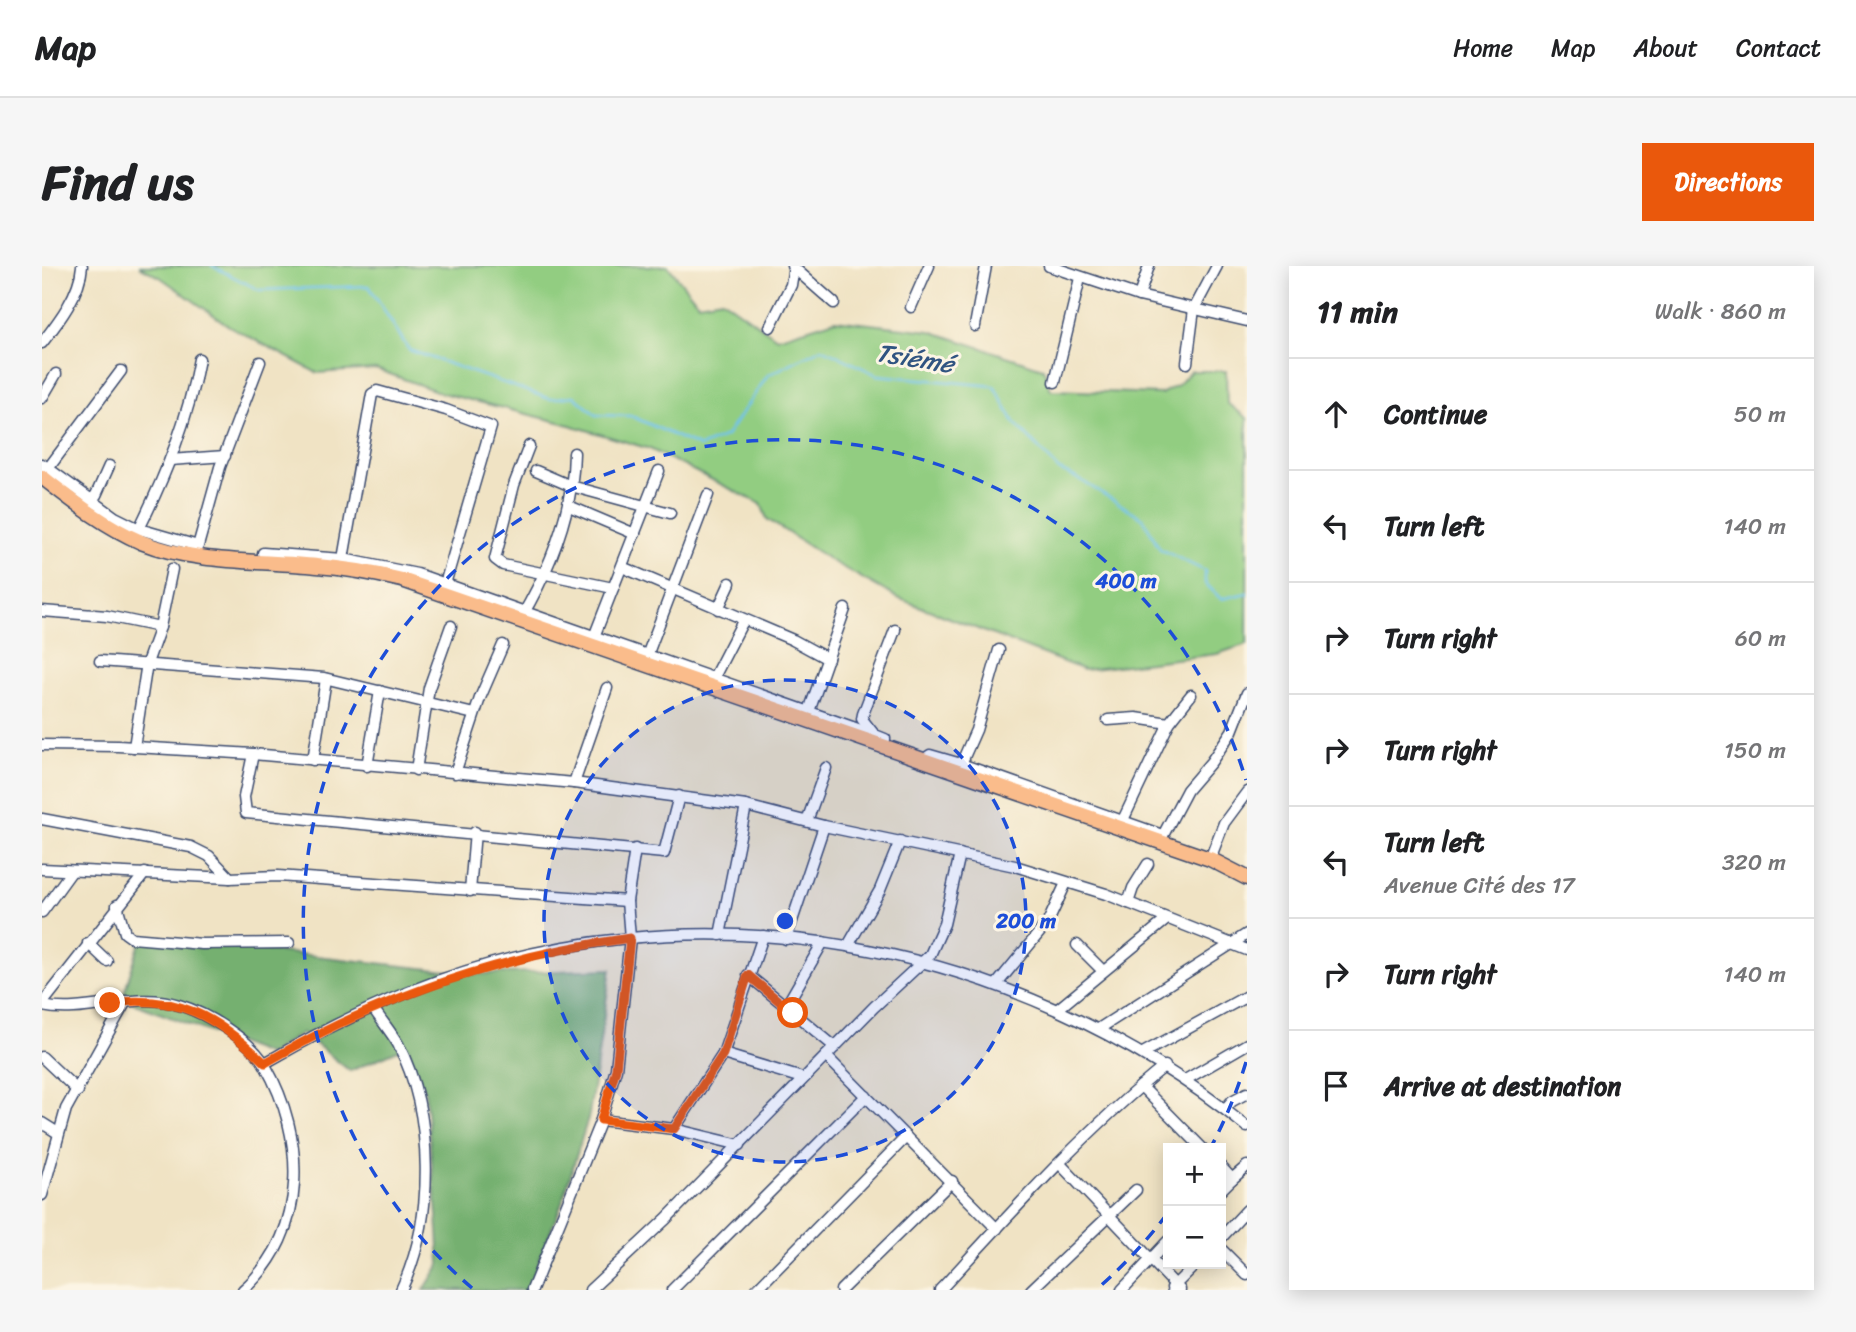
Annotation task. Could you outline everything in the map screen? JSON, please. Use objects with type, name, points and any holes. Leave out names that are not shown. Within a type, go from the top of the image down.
[{"type":"main road","points":[[44,471],[117,530],[177,553],[359,570],[439,591],[807,715],[923,760],[1161,839],[1245,873]]},
{"type":"street","points":[[42,343],[64,312],[80,280],[82,266]]},
{"type":"street","points":[[793,266],[834,303]]},
{"type":"street","points":[[770,327],[791,285],[793,266]]},
{"type":"street","points":[[911,307],[929,266]]},
{"type":"street","points":[[975,326],[986,266]]},
{"type":"street","points":[[1139,296],[1149,266]]},
{"type":"street","points":[[1187,363],[1194,309],[1217,266]]},
{"type":"street","points":[[1054,267],[1139,296],[1247,321]]},
{"type":"street","points":[[1055,382],[1080,278]]},
{"type":"street","points":[[139,529],[170,460],[192,399],[199,359]]},
{"type":"street","points":[[110,466],[86,504],[139,529],[198,546],[225,456],[260,362]]},
{"type":"street","points":[[44,471],[121,371]]},
{"type":"street","points":[[42,398],[56,374]]},
{"type":"street","points":[[342,559],[372,394],[377,391],[491,425],[445,584]]},
{"type":"street","points":[[529,446],[494,554],[498,563],[613,589]]},
{"type":"street","points":[[263,553],[342,559],[392,567],[445,584],[522,617],[545,572],[569,506],[574,453]]},
{"type":"street","points":[[170,460],[225,456]]},
{"type":"street","points":[[536,471],[571,486],[670,513]]},
{"type":"street","points":[[593,641],[659,471]]},
{"type":"street","points":[[646,660],[708,495]]},
{"type":"street","points":[[569,506],[635,534]]},
{"type":"street","points":[[622,567],[743,621],[793,640],[828,659]]},
{"type":"street","points":[[135,747],[147,663],[160,627],[172,569]]},
{"type":"street","points":[[718,609],[730,583]]},
{"type":"street","points":[[807,715],[845,609]]},
{"type":"street","points":[[42,611],[107,616],[160,627]]},
{"type":"street","points":[[711,682],[743,621]]},
{"type":"street","points":[[416,771],[432,678],[451,626]]},
{"type":"street","points":[[879,741],[862,719],[895,631]]},
{"type":"street","points":[[455,773],[474,714],[503,645]]},
{"type":"street","points":[[961,764],[976,730],[999,650]]},
{"type":"street","points":[[100,661],[326,679],[474,714]]},
{"type":"street","points":[[313,760],[326,679]]},
{"type":"street","points":[[574,783],[607,688]]},
{"type":"street","points":[[367,766],[380,691]]},
{"type":"street","points":[[923,760],[930,755],[961,764],[1123,820],[1161,839],[1187,790],[1211,762],[1232,731],[1247,693]]},
{"type":"street","points":[[1123,820],[1169,723],[1191,695]]},
{"type":"street","points":[[1108,720],[1136,718],[1169,723]]},
{"type":"street","points":[[42,745],[253,754],[416,771],[574,783],[746,806],[824,826],[960,854],[1066,883],[1128,903],[1247,950]]},
{"type":"street","points":[[253,754],[244,797],[246,813],[314,822],[475,832],[666,852],[680,796]]},
{"type":"street","points":[[807,821],[826,768]]},
{"type":"street","points":[[1210,859],[1224,823],[1247,792]]},
{"type":"street","points":[[720,935],[746,806]]},
{"type":"street","points":[[42,819],[191,847],[209,856],[230,878]]},
{"type":"street","points":[[786,939],[824,826]]},
{"type":"street","points":[[470,891],[475,832]]},
{"type":"street","points":[[849,944],[880,891],[900,841]]},
{"type":"street","points":[[532,1290],[601,1120],[616,1069],[630,938],[627,901],[635,849]]},
{"type":"street","points":[[590,1290],[740,1146],[802,1078],[930,955],[944,924],[960,854]]},
{"type":"street","points":[[1128,903],[1133,888],[1148,864]]},
{"type":"street","points":[[42,869],[230,878],[278,876],[627,901]]},
{"type":"street","points":[[42,912],[71,872]]},
{"type":"street","points":[[145,873],[117,905],[42,1005],[67,1009],[127,1001],[161,1001],[196,1012],[218,1023],[265,1063],[292,1139],[295,1192],[292,1210],[275,1250],[243,1290]]},
{"type":"street","points":[[997,985],[1048,922],[1066,883]]},
{"type":"street","points":[[117,905],[125,933],[132,938],[202,944],[289,943]]},
{"type":"street","points":[[1058,1009],[1102,970],[1166,920]]},
{"type":"street","points":[[1100,1028],[1247,934]]},
{"type":"street","points":[[674,1129],[723,1054],[763,936]]},
{"type":"street","points":[[265,1063],[308,1038],[412,991],[486,966],[630,938],[763,936],[849,944],[922,961],[997,985],[1058,1009],[1100,1028],[1165,1066],[1247,1127]]},
{"type":"street","points":[[785,1008],[823,942]]},
{"type":"street","points":[[88,943],[107,961]]},
{"type":"street","points":[[1077,945],[1102,970]]},
{"type":"street","points":[[748,975],[835,1047]]},
{"type":"street","points":[[1143,1053],[1247,996]]},
{"type":"street","points":[[42,1193],[53,1161],[58,1133],[127,1001]]},
{"type":"street","points":[[373,1009],[398,1044],[412,1084],[426,1164],[427,1203],[401,1290]]},
{"type":"street","points":[[1185,1080],[1247,1044]]},
{"type":"street","points":[[723,1054],[802,1078]]},
{"type":"street","points":[[826,1056],[997,1229]]},
{"type":"street","points":[[42,1057],[78,1091]]},
{"type":"street","points":[[940,1290],[1061,1165],[1165,1066]]},
{"type":"street","points":[[1141,1086],[1197,1143]]},
{"type":"street","points":[[1225,1109],[1247,1093]]},
{"type":"street","points":[[672,1290],[866,1096]]},
{"type":"street","points":[[601,1120],[674,1129],[740,1146]]},
{"type":"street","points":[[42,1123],[58,1133]]},
{"type":"street","points":[[756,1290],[906,1137]]},
{"type":"street","points":[[1061,1165],[1152,1260],[1175,1288],[1192,1269]]},
{"type":"street","points":[[1226,1185],[1247,1166]]},
{"type":"street","points":[[1226,1172],[1232,1179]]},
{"type":"street","points":[[841,1290],[952,1181]]},
{"type":"street","points":[[1031,1290],[1136,1190]]},
{"type":"street","points":[[1226,1233],[1247,1210]]},
{"type":"street","points":[[1122,1290],[1163,1247]]},
{"type":"street","points":[[1226,1253],[1247,1275]]},
{"type":"green space","points":[[139,266],[668,266],[698,303],[722,299],[777,338],[835,320],[930,331],[1043,368],[1051,390],[1161,394],[1178,385],[1191,371],[1226,371],[1227,403],[1247,418],[1247,644],[1217,654],[1084,670],[898,598],[833,562],[767,519],[761,504],[650,449],[563,423],[442,393],[376,369],[317,373],[229,326],[160,277]]},
{"type":"green space","points":[[142,936],[474,974],[611,969],[589,1115],[562,1203],[527,1290],[424,1290],[440,1264],[437,1216],[425,1093],[407,1046],[350,1071],[302,1033],[269,1055],[122,999]]},
{"type":"waterway","name":"Tsiémé","points":[[212,266],[259,290],[369,286],[409,350],[550,399],[574,396],[596,415],[631,416],[700,447],[726,436],[768,375],[822,348],[877,375],[994,386],[1014,422],[1059,470],[1143,518],[1160,549],[1205,571],[1205,583],[1221,599],[1247,593]]},
{"type":"route","points":[[110,1003],[161,1001],[178,1005],[218,1023],[265,1063],[308,1038],[412,991],[486,966],[545,952],[630,938],[616,1069],[601,1120],[674,1129],[723,1054],[729,1028],[748,975],[793,1013]]}]
